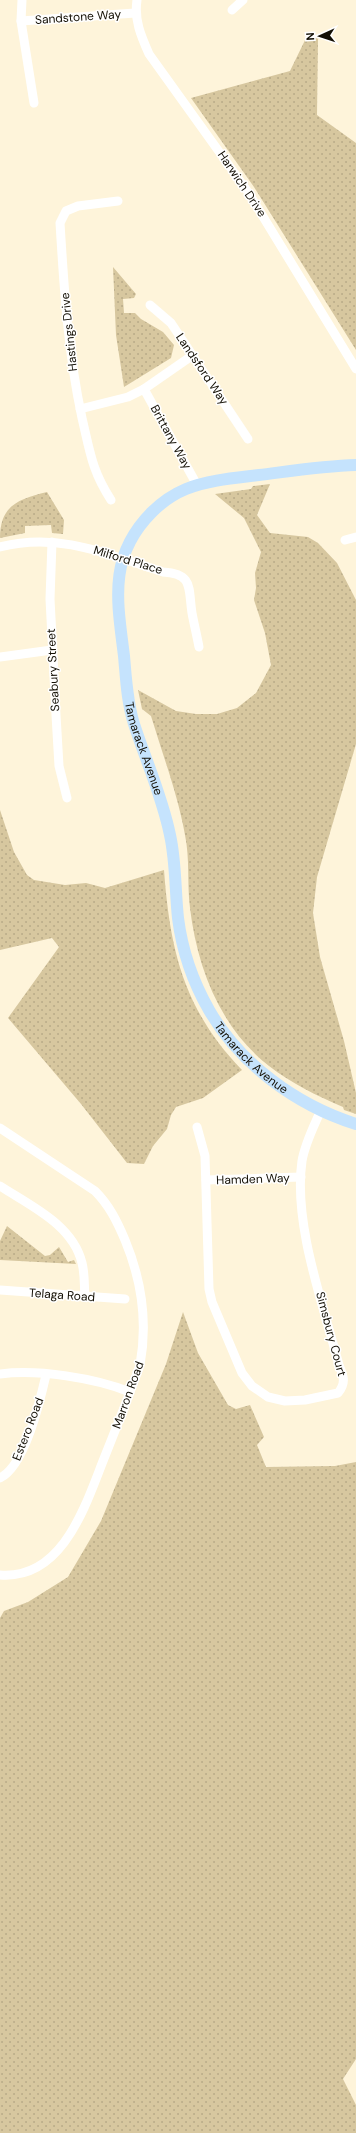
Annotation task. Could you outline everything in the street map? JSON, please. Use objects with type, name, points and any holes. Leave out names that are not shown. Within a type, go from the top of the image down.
[{"type":"main road","name":"Tamarack Avenue","points":[[356,465],[319,467],[230,479],[197,485],[183,490],[152,512],[135,533],[122,559],[117,594],[129,700],[134,723],[162,800],[171,837],[178,919],[184,950],[195,982],[209,1010],[226,1035],[267,1077],[298,1098],[321,1110],[356,1124]]},
{"type":"street","points":[[22,0],[21,22],[34,103]]},
{"type":"street","name":"Harwich Drive","points":[[137,0],[135,13],[139,30],[149,54],[248,192],[356,368]]},
{"type":"street","points":[[232,10],[243,0]]},
{"type":"street","name":"Sandstone Way","points":[[21,22],[135,13]]},
{"type":"street","name":"Hastings Drive","points":[[111,500],[93,467],[71,366],[66,320],[60,223],[66,211],[78,206],[118,201]]},
{"type":"street","name":"Landsford Way","points":[[150,305],[171,323],[248,439]]},
{"type":"street","points":[[80,409],[128,397],[144,389],[192,355]]},
{"type":"street","name":"Brittany Way","points":[[144,389],[197,485]]},
{"type":"street","points":[[345,540],[356,537]]},
{"type":"street","name":"Milford Place","points":[[0,547],[28,541],[73,544],[163,572],[177,573],[185,579],[190,588],[192,612],[199,647]]},
{"type":"street","name":"Seabury Street","points":[[52,542],[50,598],[52,650],[59,766],[67,798]]},
{"type":"street","points":[[0,658],[52,650]]},
{"type":"street","name":"Simsbury Court","points":[[197,1127],[205,1156],[209,1289],[212,1302],[242,1373],[252,1386],[268,1397],[285,1401],[329,1396],[338,1393],[344,1386],[344,1382],[303,1228],[301,1177],[302,1160],[307,1143],[321,1110]]},
{"type":"street","name":"Marron Road","points":[[0,1128],[95,1191],[106,1202],[116,1218],[138,1278],[143,1300],[143,1346],[140,1365],[81,1515],[70,1534],[49,1559],[33,1570],[13,1576],[0,1575]]},
{"type":"street","name":"Hamden Way","points":[[206,1180],[301,1177]]},
{"type":"street","points":[[0,1186],[66,1232],[76,1247],[82,1263],[85,1297]]},
{"type":"street","name":"Telaga Road","points":[[0,1290],[125,1299]]},
{"type":"street","points":[[0,1374],[46,1375],[89,1379],[130,1392]]},
{"type":"street","name":"Estero Road","points":[[0,1478],[9,1472],[18,1458],[38,1410],[46,1375]]},
{"type":"shaded area","points":[[308,34],[318,39],[317,115],[356,143],[356,350],[254,187],[191,98],[290,71]]},
{"type":"shaded area","points":[[113,267],[136,294],[134,298],[123,299],[124,313],[135,313],[141,319],[163,332],[174,345],[171,358],[124,387],[116,335]]},
{"type":"shaded area","points":[[270,484],[257,515],[270,533],[308,537],[318,543],[337,563],[356,600],[356,744],[317,877],[313,913],[320,957],[344,1041],[356,1093],[356,1114],[344,1110],[343,1107],[304,1089],[269,1066],[252,1051],[237,1034],[224,1015],[205,974],[193,930],[189,899],[187,844],[182,820],[151,716],[142,709],[138,690],[176,711],[196,714],[217,714],[237,708],[256,693],[271,665],[265,633],[254,600],[256,588],[255,573],[261,552],[244,518],[215,494],[251,489],[253,486]]},
{"type":"shaded area","points":[[47,492],[64,520],[63,534],[52,533],[51,525],[25,526],[25,533],[0,538],[3,518],[13,505],[20,501]]},
{"type":"shaded area","points":[[0,810],[14,852],[27,875],[34,880],[65,885],[86,883],[105,888],[164,870],[171,927],[176,953],[193,1002],[206,1025],[222,1048],[242,1070],[203,1098],[176,1107],[171,1115],[167,1129],[153,1146],[144,1164],[127,1163],[81,1104],[8,1018],[59,947],[52,938],[0,950]]},
{"type":"shaded area","points":[[7,1226],[45,1256],[50,1255],[59,1247],[68,1262],[74,1260],[76,1264],[0,1260],[0,1241]]},
{"type":"shaded area","points":[[183,1312],[198,1353],[228,1405],[236,1409],[250,1405],[264,1437],[257,1445],[266,1467],[335,1466],[356,1462],[356,2059],[343,2079],[356,2105],[356,2133],[0,2133],[0,1618],[4,1611],[28,1602],[68,1577],[101,1521],[166,1364]]}]
